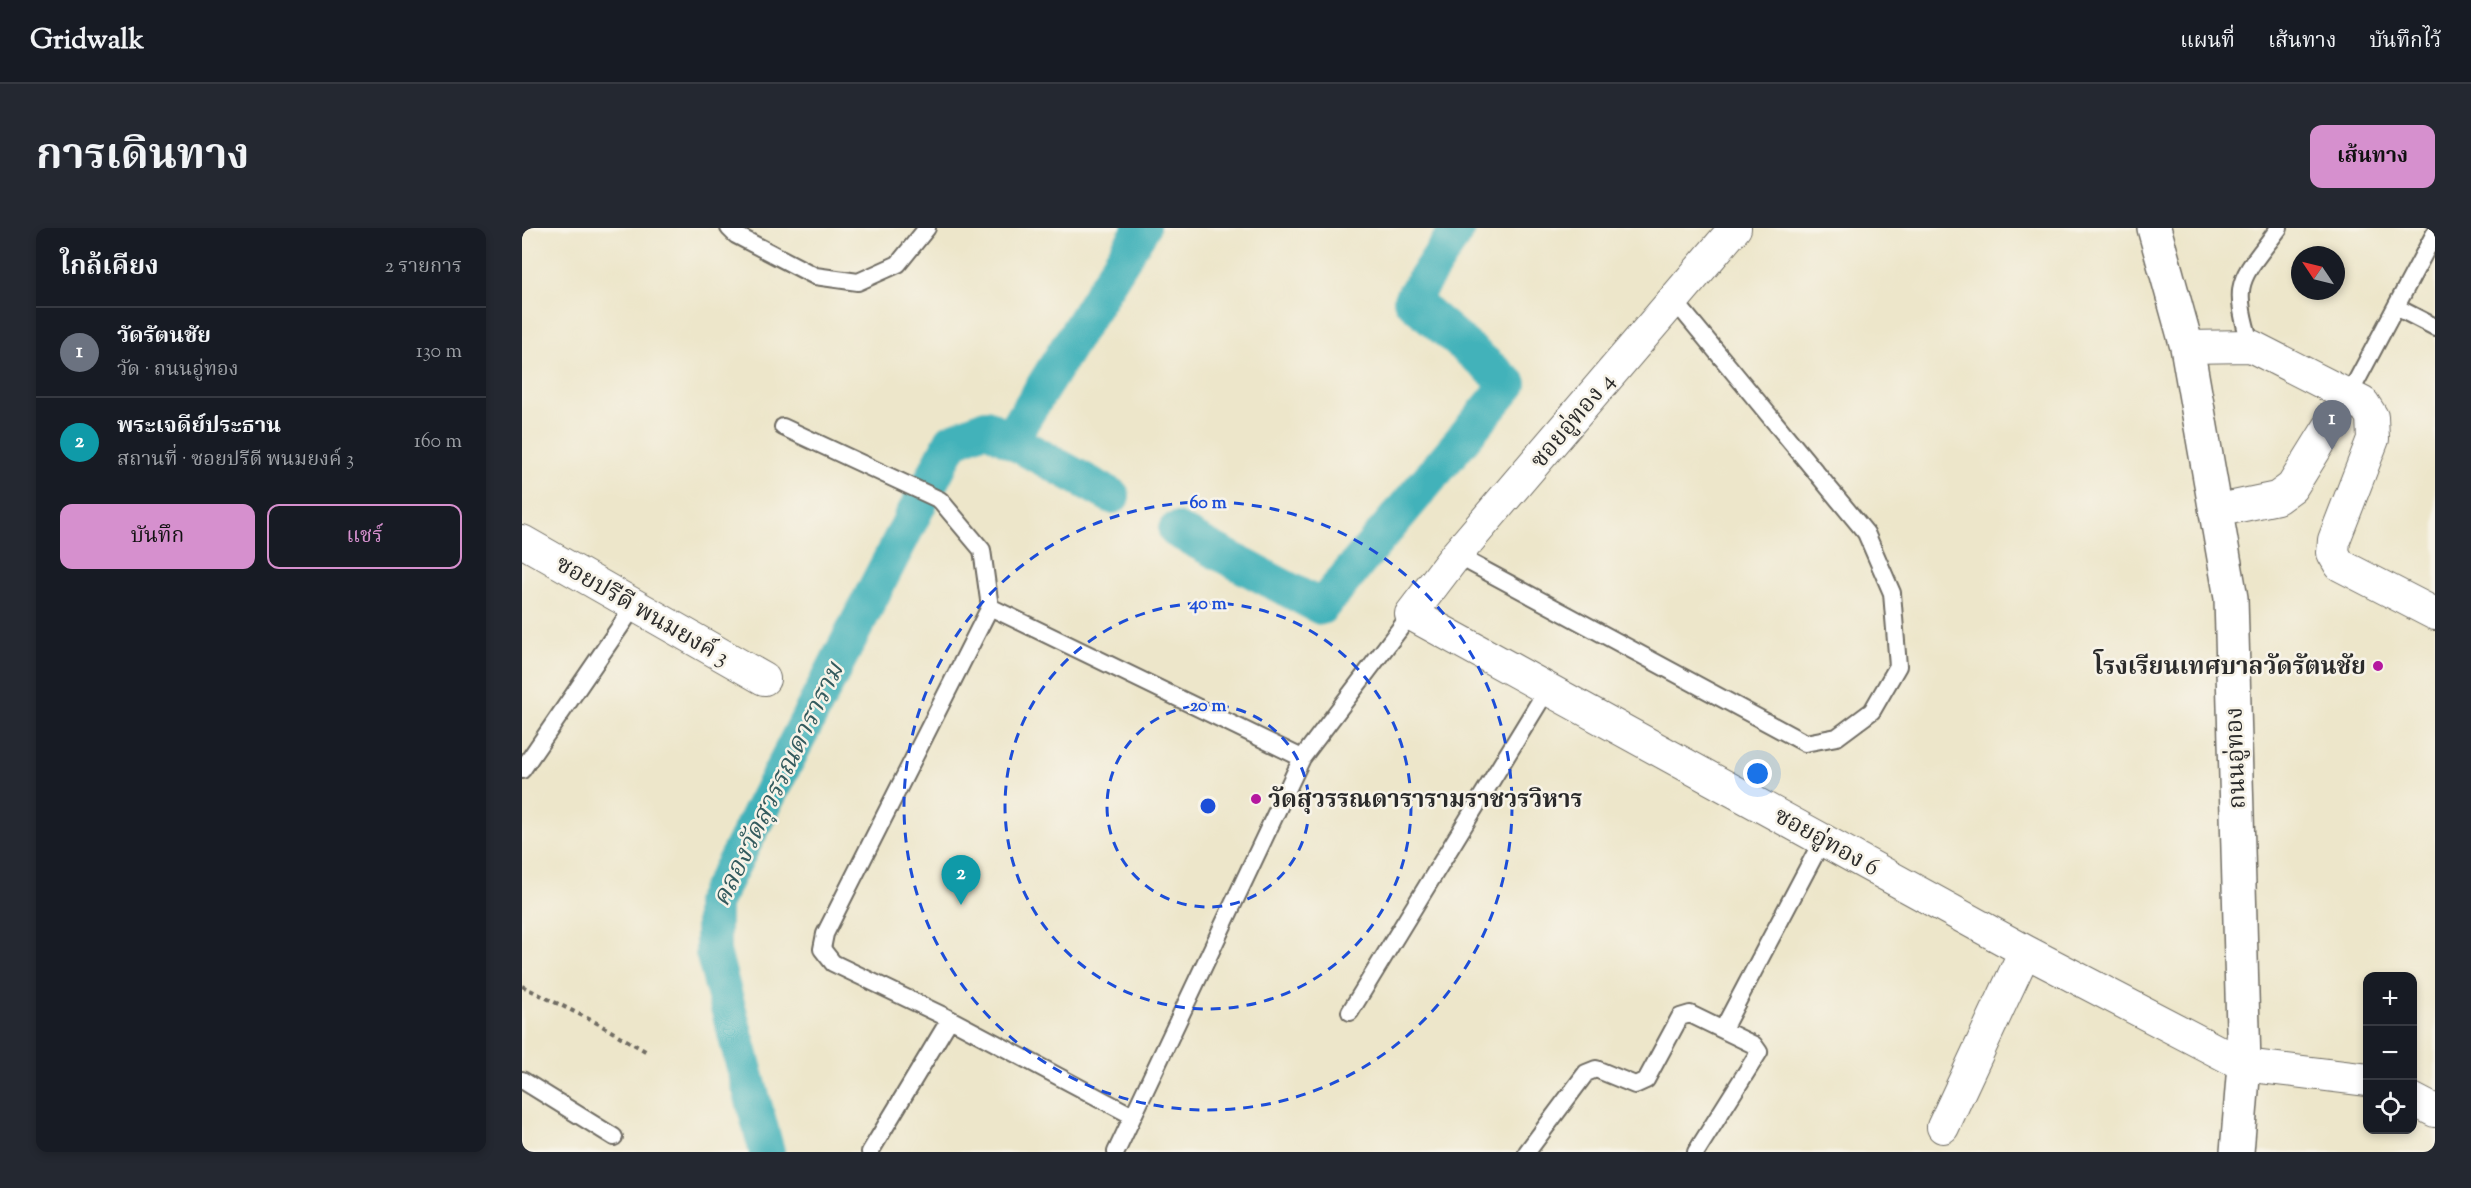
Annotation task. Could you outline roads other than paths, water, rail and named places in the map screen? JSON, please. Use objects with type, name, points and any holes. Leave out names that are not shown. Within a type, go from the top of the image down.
[{"type":"main road","name":"ถนนอู่ทอง","points":[[2154,228],[2187,347],[2230,598],[2244,1065],[2237,1152]]},
{"type":"street","name":"ซอยอู่ทอง 4","points":[[1411,614],[1456,555],[1735,228]]},
{"type":"street","points":[[2187,347],[2251,346],[2363,403],[2372,417],[2373,438],[2334,540],[2333,553],[2340,564],[2435,614]]},
{"type":"street","points":[[2215,511],[2277,498],[2292,487],[2349,394]]},
{"type":"street","name":"ซอยปรีดี พนมยงค์ 3","points":[[522,541],[764,679]]},
{"type":"street","name":"ซอยอู่ทอง 6","points":[[1411,614],[2025,951],[2244,1065]]},
{"type":"street","points":[[1943,1127],[2025,951]]},
{"type":"street","points":[[2244,1065],[2363,1080]]},
{"type":"street","points":[[2417,1102],[2435,1111]]},
{"type":"lane","points":[[729,228],[736,235],[815,276],[858,282],[898,264],[927,228]]},
{"type":"lane","points":[[2251,346],[2238,293],[2245,275],[2279,228]]},
{"type":"lane","points":[[2349,394],[2435,233]]},
{"type":"lane","points":[[1456,555],[1805,743],[1837,737],[1872,711],[1898,666],[1892,593],[1866,533],[1674,300]]},
{"type":"lane","points":[[2396,307],[2435,327]]},
{"type":"lane","points":[[783,427],[940,500],[982,550],[990,607],[825,934],[822,949],[833,963],[950,1019],[1131,1115]]},
{"type":"lane","points":[[522,770],[635,605]]},
{"type":"lane","points":[[990,607],[1302,758]]},
{"type":"lane","points":[[1116,1152],[1131,1115],[1302,758],[1411,614]]},
{"type":"lane","points":[[1350,1012],[1548,688]]},
{"type":"lane","points":[[1723,1029],[1823,839]]},
{"type":"lane","points":[[1527,1152],[1586,1073],[1596,1069],[1635,1085],[1641,1084],[1646,1080],[1680,1017],[1690,1014],[1754,1045],[1759,1052],[1696,1152]]},
{"type":"lane","points":[[870,1152],[950,1019]]},
{"type":"lane","points":[[522,1080],[614,1137]]},
{"type":"waterway","points":[[1010,440],[1142,228]]},
{"type":"waterway","name":"คลองวัดสุวรรณดาราราม","points":[[1176,530],[1321,607],[1509,384],[1411,300],[1458,228]]},
{"type":"waterway","name":"คลองวัดสุวรรณดาราราม","points":[[928,487],[952,441],[986,427],[1112,496]]},
{"type":"waterway","name":"คลองวัดสุวรรณดาราราม","points":[[767,1152],[713,952],[713,903],[921,500]]},
{"type":"place","name":"วัดรัตนชัย","points":[[2332,450]]},
{"type":"place","name":"โรงเรียนเทศบาลวัดรัตนชัย","points":[[2378,666]]},
{"type":"place","name":"วัดสุวรรณดารารามราชวรวิหาร","points":[[1256,799]]},
{"type":"place","name":"พระเจดีย์ประธาน","points":[[961,905]]}]
